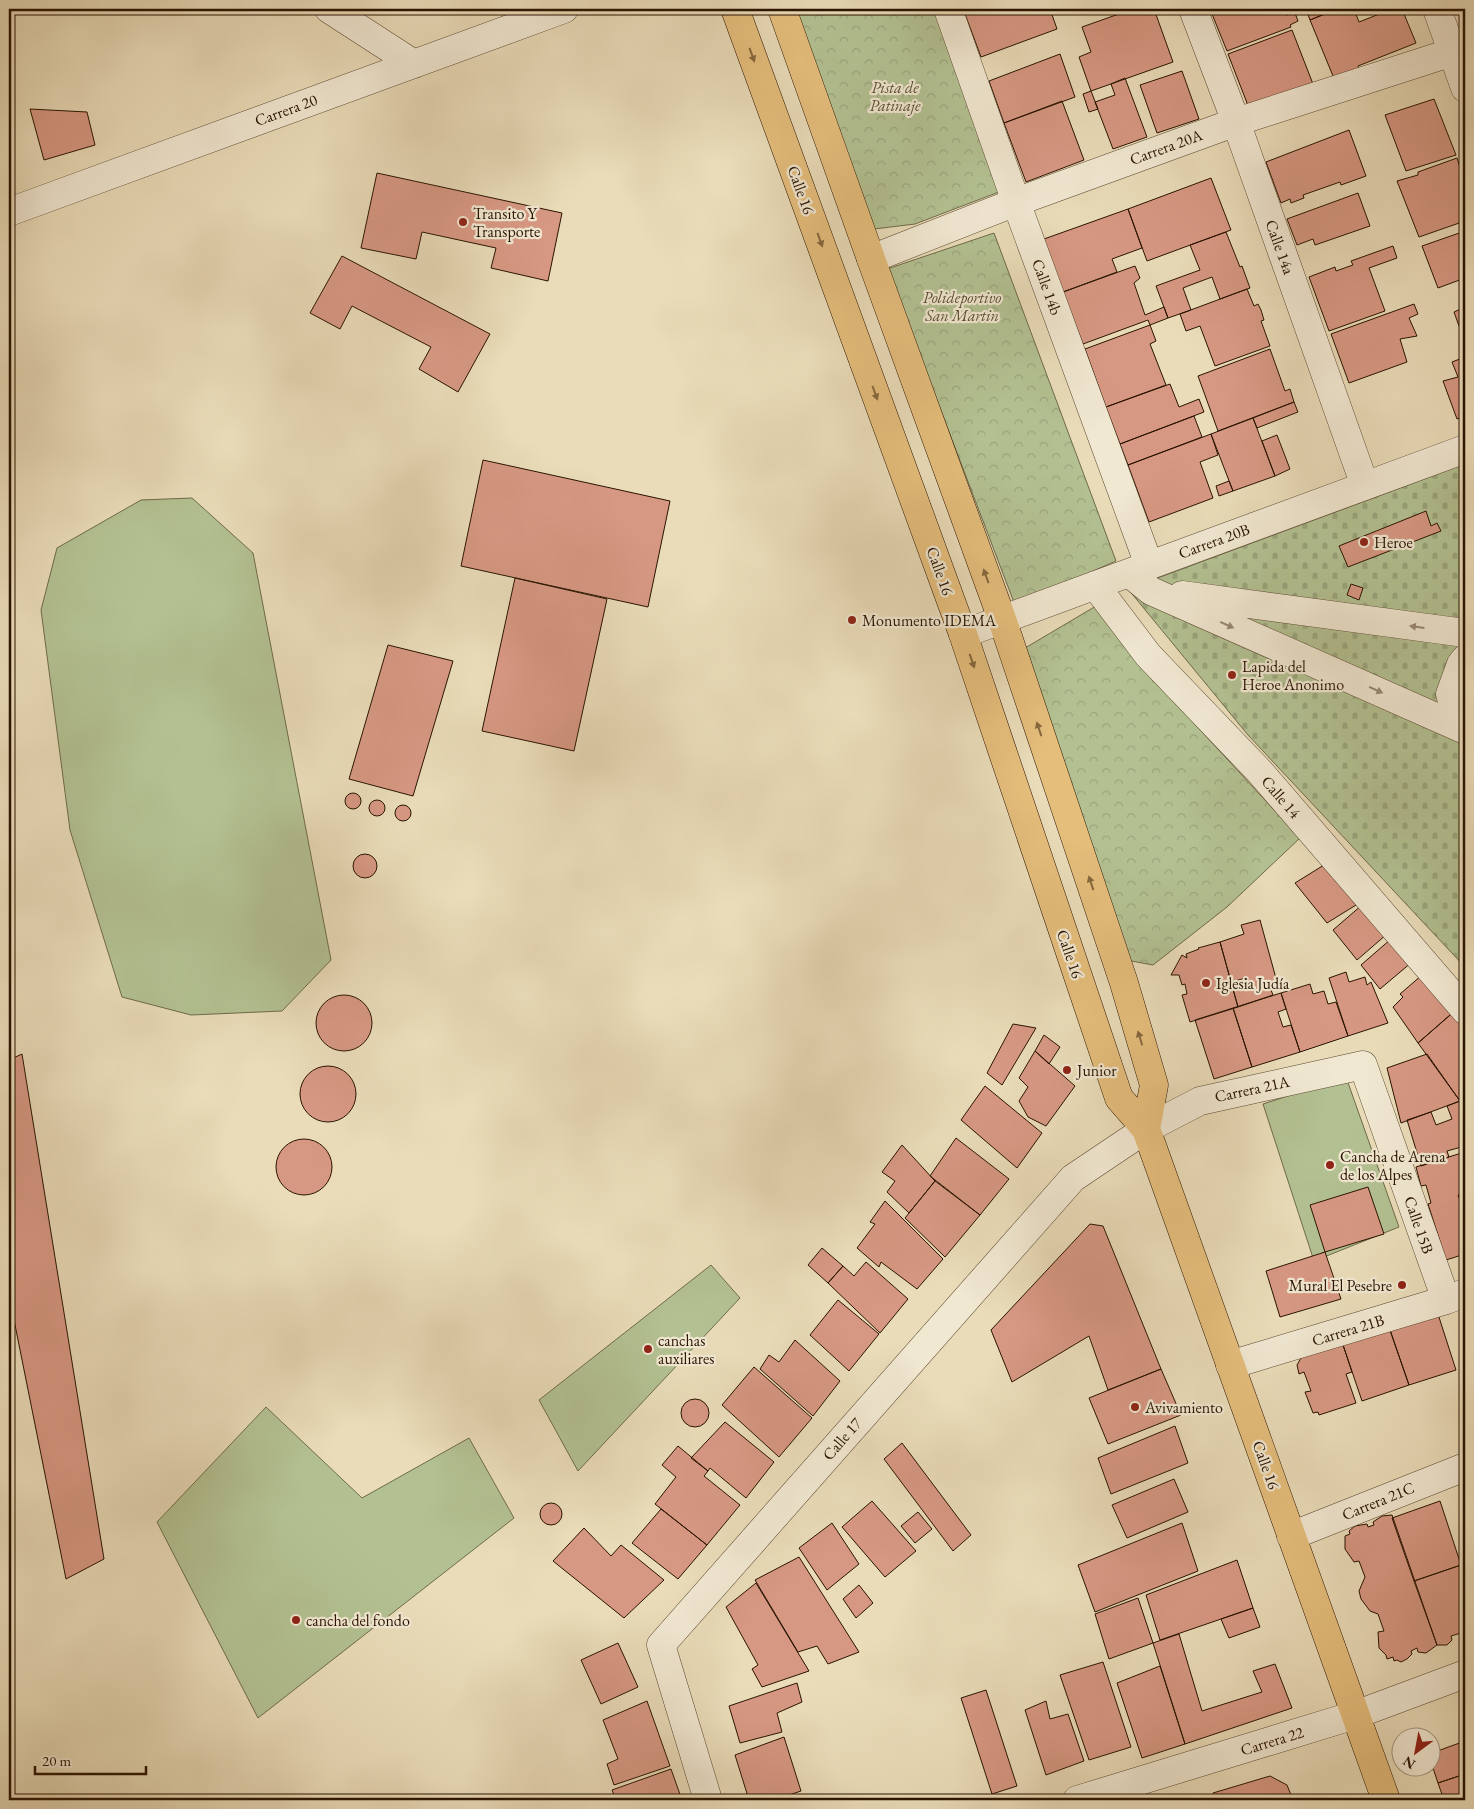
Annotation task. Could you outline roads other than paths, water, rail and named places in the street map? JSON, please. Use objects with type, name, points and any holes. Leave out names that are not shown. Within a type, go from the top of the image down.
[{"type":"highway","name":"Calle 16","points":[[735,9],[963,634],[1119,1098],[1146,1129],[1386,1800]]},
{"type":"highway","name":"Calle 16","points":[[782,9],[1002,619],[1124,983],[1154,1085],[1146,1129]]},
{"type":"street","points":[[329,9],[414,64]]},
{"type":"street","name":"Carrera 20","points":[[9,212],[564,9]]},
{"type":"street","name":"Calle 14b","points":[[948,9],[1016,202],[1143,576]]},
{"type":"street","name":"Calle 14a","points":[[1193,9],[1236,122],[1365,486]]},
{"type":"street","points":[[1437,9],[1459,50],[1465,88]]},
{"type":"street","name":"Carrera 20A","points":[[871,259],[1016,202],[1236,122],[1459,50]]},
{"type":"street","name":"Carrera 20B","points":[[963,634],[1095,585],[1143,576],[1365,486],[1465,449]]},
{"type":"street","points":[[1143,576],[1465,633]]},
{"type":"street","points":[[1143,576],[1462,728]]},
{"type":"street","name":"Calle 14","points":[[1095,585],[1148,655],[1260,772],[1465,1010]]},
{"type":"street","points":[[1462,728],[1450,694],[1461,664],[1465,659]]},
{"type":"street","name":"Carrera 21A","points":[[1146,1129],[1200,1101],[1363,1065]]},
{"type":"street","name":"Calle 15B","points":[[1363,1065],[1455,1297]]},
{"type":"street","name":"Calle 17","points":[[708,1800],[661,1645],[1073,1178],[1146,1129]]},
{"type":"street","name":"Carrera 21B","points":[[1230,1365],[1455,1297]]},
{"type":"street","name":"Carrera 21C","points":[[1291,1536],[1465,1467]]},
{"type":"street","name":"Carrera 22","points":[[1077,1800],[1355,1715],[1465,1674]]},
{"type":"place","name":"Transito Y Transporte","points":[[463,222]]},
{"type":"place","name":"Heroe","points":[[1364,542]]},
{"type":"place","name":"Monumento IDEMA","points":[[852,620]]},
{"type":"place","name":"Lapida del Heroe Anonimo","points":[[1232,675]]},
{"type":"place","name":"Iglesia Judía","points":[[1206,983]]},
{"type":"place","name":"Junior","points":[[1067,1070]]},
{"type":"place","name":"Cancha de Arena de los Alpes","points":[[1330,1165]]},
{"type":"place","name":"Mural El Pesebre","points":[[1402,1285]]},
{"type":"place","name":"canchas auxiliares","points":[[648,1349]]},
{"type":"place","name":"Avivamiento","points":[[1135,1407]]},
{"type":"place","name":"cancha del fondo","points":[[296,1620]]},
{"type":"park label","name":"Pista de Patinaje","points":[[895,96]]},
{"type":"park label","name":"Polideportivo San Martin","points":[[962,306]]}]
